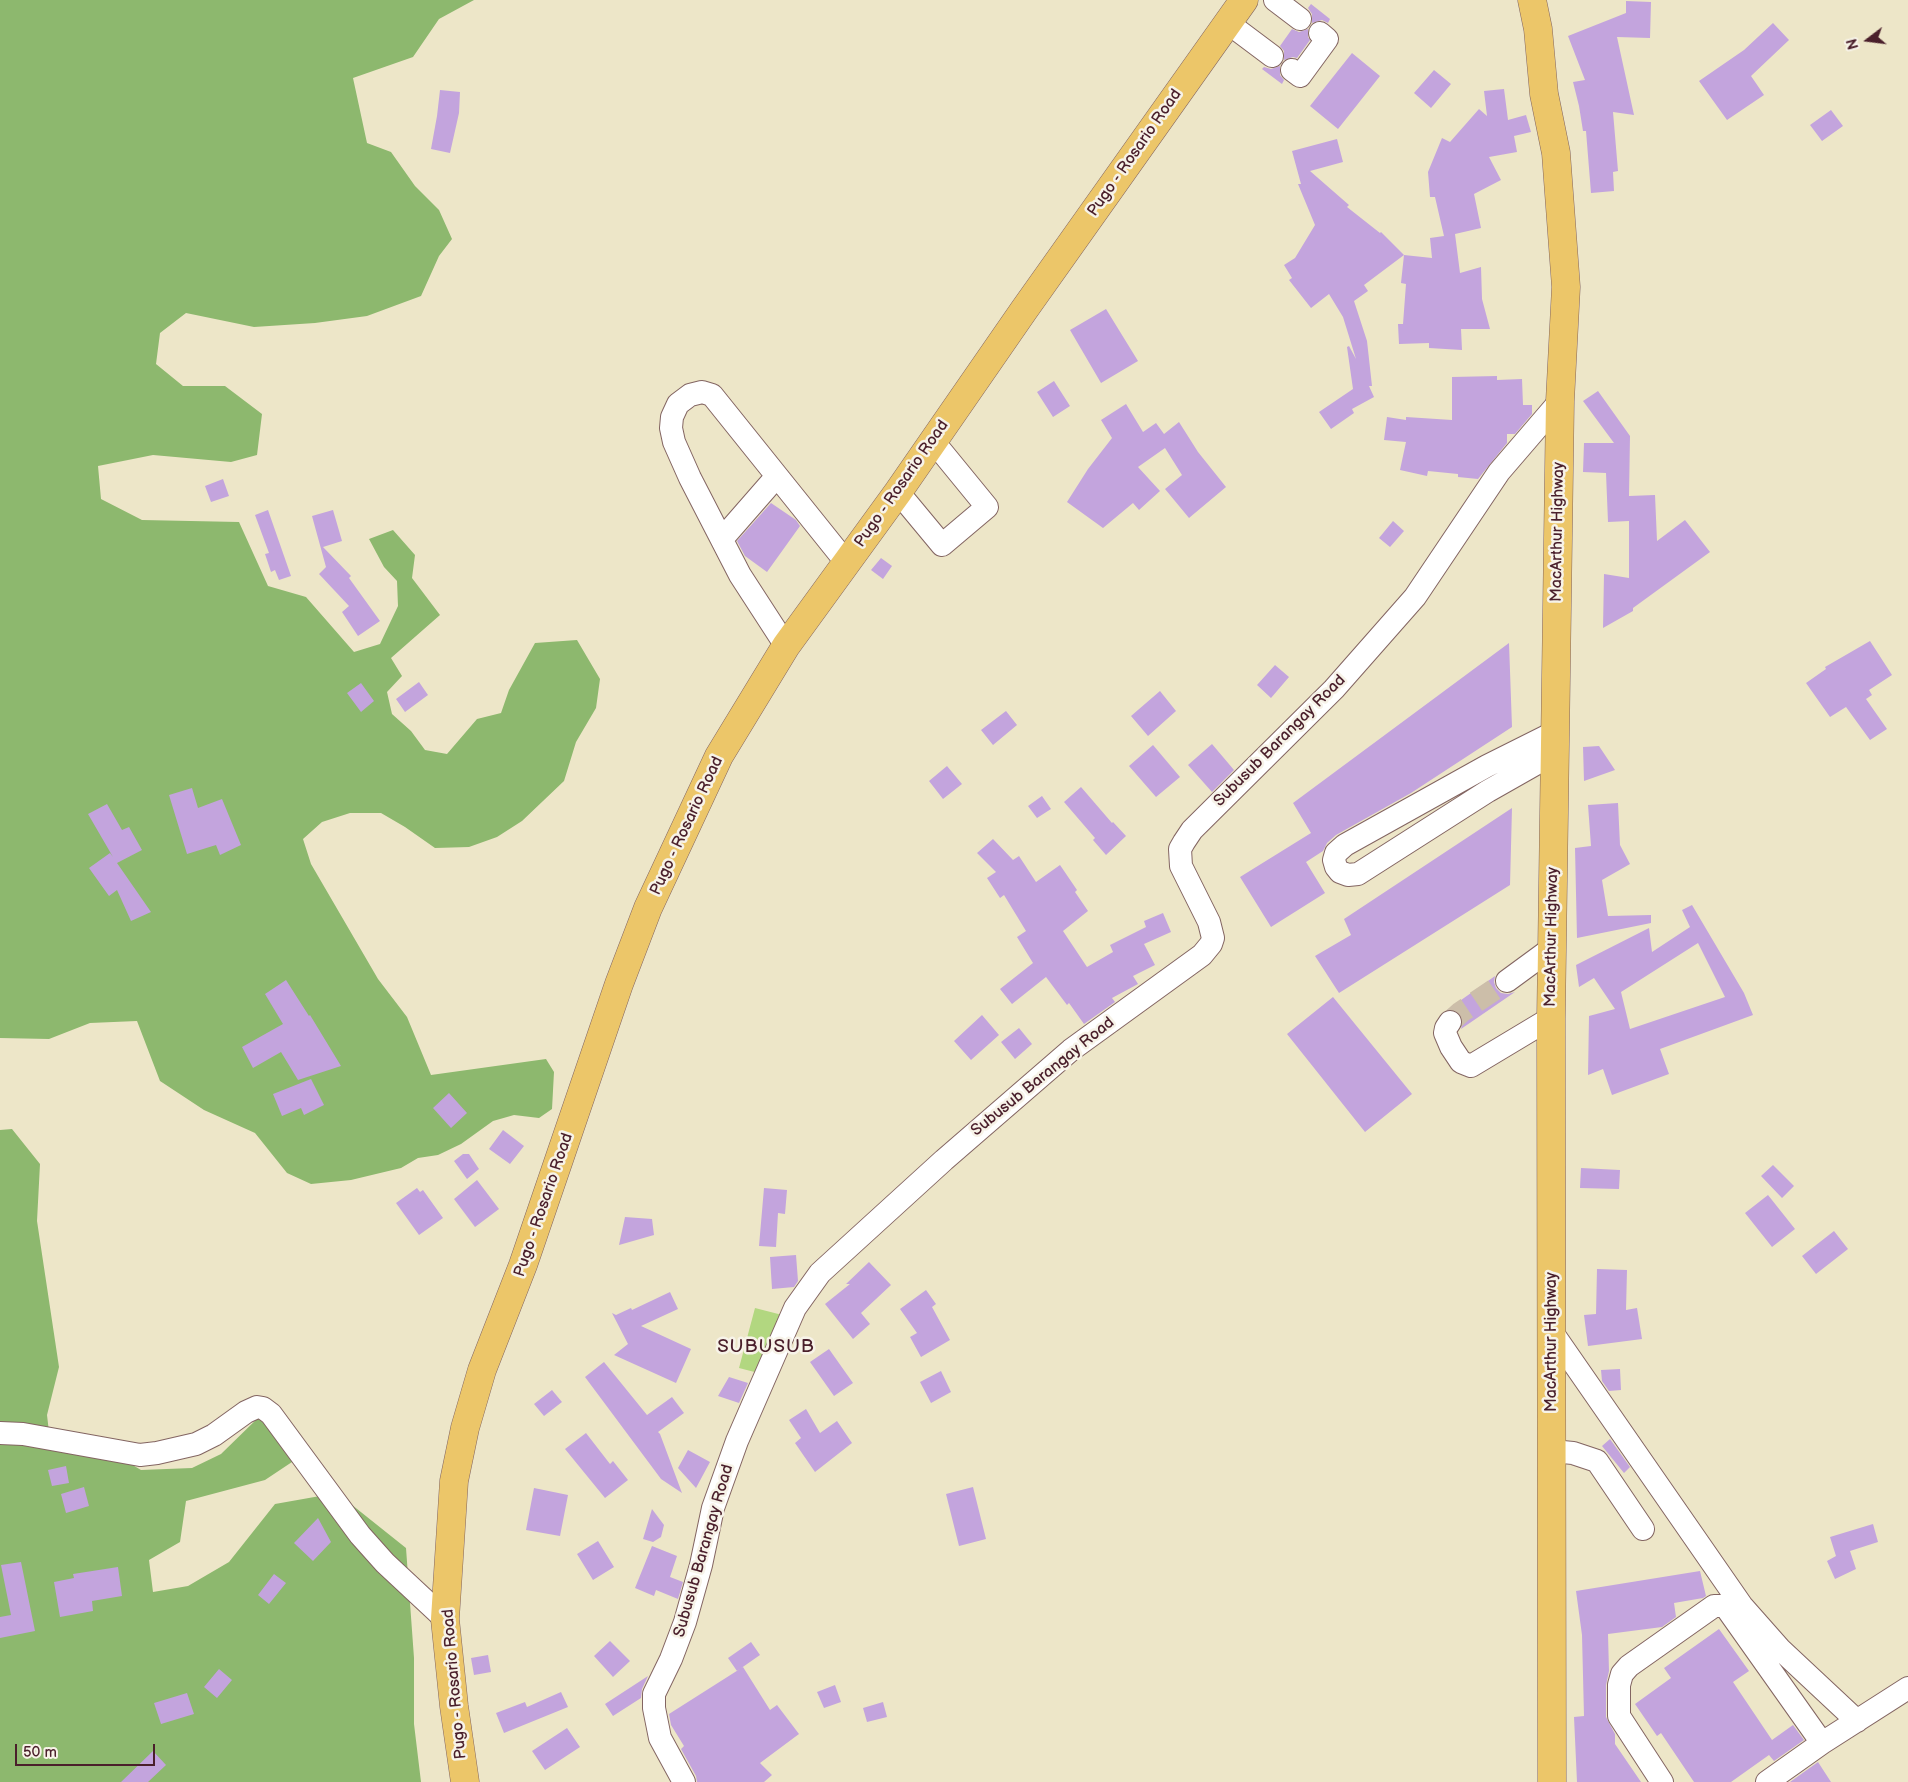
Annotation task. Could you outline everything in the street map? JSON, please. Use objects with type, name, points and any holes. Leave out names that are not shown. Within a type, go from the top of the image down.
[{"type":"main road","name":"Pugo - Rosario Road","points":[[465,1782],[454,1706],[445,1619],[454,1481],[465,1428],[482,1370],[526,1256],[619,984],[648,908],[720,756],[786,646],[898,492],[1244,0]]},
{"type":"main road","name":"MacArthur Highway","points":[[1516,0],[1524,34],[1544,94]]},
{"type":"main road","name":"MacArthur Highway","points":[[1532,0],[1538,29],[1544,94],[1556,152],[1566,287],[1560,401],[1551,1018],[1552,1782]]},
{"type":"street","points":[[1275,0],[1300,19]]},
{"type":"street","points":[[1228,23],[1272,56]]},
{"type":"street","points":[[1292,70],[1300,76],[1327,39],[1320,33]]},
{"type":"street","points":[[786,646],[740,575],[674,442],[671,428],[672,417],[678,404],[690,395],[702,392],[712,395],[846,562]]},
{"type":"street","name":"Subusub Barangay Road","points":[[684,1782],[660,1738],[656,1724],[654,1694],[671,1659],[685,1622],[701,1565],[713,1508],[737,1441],[795,1308],[820,1273],[944,1160],[1071,1050],[1202,955],[1211,944],[1213,938],[1209,922],[1181,866],[1180,848],[1199,823],[1334,689],[1415,597],[1499,472],[1560,401]]},
{"type":"street","points":[[898,492],[942,545],[987,507],[933,441]]},
{"type":"street","points":[[722,540],[777,476]]},
{"type":"street","points":[[1555,743],[1488,792],[1358,874],[1348,875],[1340,872],[1336,867],[1334,860],[1336,853],[1346,845],[1487,766],[1555,743]]},
{"type":"street","points":[[1507,980],[1552,948]]},
{"type":"street","points":[[1450,1022],[1445,1033],[1448,1042],[1461,1062],[1471,1066],[1551,1018]]},
{"type":"street","points":[[1552,1332],[1742,1606],[1780,1649],[1857,1721]]},
{"type":"street","points":[[0,1433],[23,1434],[140,1455],[196,1444],[214,1435],[246,1412],[257,1407],[263,1408],[271,1414],[360,1536],[385,1563],[445,1619]]},
{"type":"street","points":[[1552,1451],[1573,1453],[1597,1462],[1643,1529]]},
{"type":"street","points":[[1662,1782],[1619,1716],[1619,1685],[1622,1674],[1629,1666],[1714,1606],[1724,1606],[1822,1743]]},
{"type":"street","points":[[1767,1782],[1822,1743],[1908,1688]]},
{"type":"green space","points":[[0,0],[474,0],[439,19],[413,57],[353,78],[367,143],[391,152],[415,186],[439,210],[452,239],[439,256],[421,296],[367,316],[315,323],[254,327],[186,313],[160,333],[156,364],[183,386],[225,386],[262,414],[257,455],[231,462],[153,455],[98,466],[101,499],[142,520],[239,522],[268,586],[306,597],[354,652],[380,644],[398,606],[397,581],[384,567],[369,539],[393,530],[415,555],[412,578],[440,615],[391,658],[402,676],[387,692],[392,714],[411,731],[425,750],[447,754],[477,719],[501,713],[509,690],[535,643],[577,640],[600,679],[596,708],[576,742],[564,781],[522,821],[497,837],[469,847],[435,848],[381,813],[350,813],[322,822],[303,839],[311,864],[378,979],[407,1017],[431,1075],[546,1059],[554,1072],[552,1109],[539,1118],[514,1115],[493,1121],[461,1144],[438,1155],[418,1158],[401,1168],[351,1180],[311,1184],[287,1173],[255,1133],[204,1110],[160,1081],[137,1021],[90,1023],[49,1039],[0,1038]]},
{"type":"green space","points":[[12,1129],[40,1164],[37,1221],[59,1367],[47,1415],[51,1449],[114,1454],[141,1470],[192,1468],[221,1454],[262,1414],[295,1460],[265,1480],[186,1501],[180,1542],[149,1560],[153,1592],[188,1586],[229,1562],[275,1504],[337,1493],[406,1548],[414,1658],[414,1724],[421,1782],[0,1782],[0,1130]]},
{"type":"green space","points":[[755,1308],[790,1317],[774,1377],[739,1368]]},
{"type":"building","points":[[1626,1],[1651,2],[1650,38],[1617,37],[1634,115],[1613,112],[1618,171],[1613,172],[1614,191],[1591,193],[1586,131],[1583,131],[1573,82],[1585,80],[1568,36],[1626,13]]},
{"type":"building","points":[[1311,4],[1330,19],[1328,23],[1322,20],[1312,23],[1312,14],[1308,8]]},
{"type":"building","points":[[1773,23],[1789,40],[1751,76],[1764,95],[1727,120],[1699,81],[1744,50]]},
{"type":"building","points":[[1292,29],[1299,32],[1308,29],[1310,40],[1297,58],[1293,57],[1284,60],[1284,51],[1280,46]]},
{"type":"building","points":[[1352,53],[1380,76],[1338,129],[1310,106]]},
{"type":"building","points":[[1280,66],[1280,75],[1284,80],[1282,84],[1262,69],[1264,67],[1271,69]]},
{"type":"building","points":[[1434,70],[1451,84],[1431,108],[1414,93]]},
{"type":"building","points":[[1504,89],[1508,120],[1526,115],[1531,132],[1514,136],[1517,152],[1489,157],[1501,180],[1474,194],[1481,228],[1455,234],[1460,273],[1481,267],[1482,299],[1490,329],[1461,329],[1462,350],[1429,348],[1429,343],[1399,344],[1398,324],[1403,324],[1406,284],[1401,283],[1404,255],[1432,258],[1430,238],[1444,236],[1435,197],[1430,197],[1428,172],[1442,138],[1450,142],[1479,109],[1487,116],[1484,91]]},
{"type":"building","points":[[440,90],[460,92],[459,113],[450,153],[431,149]]},
{"type":"building","points":[[1831,110],[1843,126],[1822,141],[1810,125]]},
{"type":"building","points":[[1337,139],[1343,162],[1310,171],[1349,205],[1347,207],[1381,232],[1404,255],[1364,285],[1368,291],[1354,301],[1367,341],[1372,386],[1369,386],[1374,397],[1352,409],[1354,413],[1331,429],[1319,412],[1353,389],[1347,347],[1349,346],[1356,359],[1343,317],[1329,294],[1311,308],[1289,280],[1292,278],[1284,265],[1295,258],[1315,225],[1298,184],[1301,184],[1292,151]]},
{"type":"building","points":[[1106,309],[1138,361],[1101,383],[1070,330]]},
{"type":"building","points":[[1497,376],[1497,380],[1522,379],[1523,405],[1532,405],[1532,414],[1515,434],[1507,434],[1507,443],[1478,479],[1458,477],[1458,474],[1428,471],[1427,476],[1400,470],[1406,442],[1384,440],[1387,417],[1406,420],[1406,417],[1452,420],[1452,377]]},
{"type":"building","points":[[1054,381],[1070,406],[1053,417],[1037,392]]},
{"type":"building","points":[[1598,391],[1630,436],[1629,496],[1655,495],[1657,541],[1685,520],[1710,552],[1633,608],[1633,611],[1603,628],[1604,574],[1629,578],[1629,521],[1608,522],[1606,473],[1583,472],[1584,443],[1614,443],[1583,401]]},
{"type":"building","points":[[1126,404],[1143,432],[1156,423],[1164,434],[1179,422],[1198,452],[1226,487],[1189,518],[1165,489],[1182,475],[1165,448],[1138,467],[1160,491],[1139,510],[1133,503],[1103,528],[1067,502],[1088,469],[1112,438],[1101,420]]},
{"type":"building","points":[[223,479],[229,496],[211,502],[205,486]]},
{"type":"building","points":[[771,503],[796,520],[800,526],[767,572],[745,556],[737,541]]},
{"type":"building","points":[[268,510],[291,576],[279,580],[275,570],[271,572],[265,554],[269,553],[255,515]]},
{"type":"building","points":[[333,510],[342,541],[323,547],[351,576],[349,578],[380,621],[358,636],[342,612],[349,606],[319,574],[326,567],[312,516]]},
{"type":"building","points":[[1393,521],[1404,531],[1390,547],[1379,538]]},
{"type":"building","points":[[881,558],[892,566],[883,579],[871,570]]},
{"type":"building","points":[[1870,641],[1892,675],[1869,690],[1872,695],[1866,699],[1887,729],[1870,740],[1846,707],[1830,717],[1806,683],[1826,669],[1825,667]]},
{"type":"building","points":[[1509,643],[1512,727],[1411,793],[1336,835],[1327,843],[1323,851],[1306,862],[1325,893],[1271,927],[1240,877],[1311,833],[1293,803]]},
{"type":"building","points":[[1275,665],[1289,677],[1271,698],[1257,685]]},
{"type":"building","points":[[419,682],[428,695],[405,712],[396,699]]},
{"type":"building","points":[[361,683],[374,701],[361,712],[347,693]]},
{"type":"building","points":[[1160,691],[1176,711],[1148,736],[1131,716]]},
{"type":"building","points":[[1006,711],[1017,725],[993,745],[981,730]]},
{"type":"building","points":[[1212,744],[1234,770],[1212,792],[1188,765]]},
{"type":"building","points":[[1153,745],[1180,777],[1156,797],[1129,766]]},
{"type":"building","points":[[1599,746],[1615,770],[1584,781],[1583,747]]},
{"type":"building","points":[[947,766],[962,784],[943,799],[929,781]]},
{"type":"building","points":[[1081,787],[1112,823],[1126,836],[1106,855],[1093,840],[1095,838],[1064,802]]},
{"type":"building","points":[[192,788],[198,808],[222,799],[241,845],[220,855],[216,845],[187,854],[169,795]]},
{"type":"building","points":[[1042,796],[1051,809],[1037,818],[1028,806]]},
{"type":"building","points":[[1618,803],[1620,845],[1630,864],[1602,880],[1608,916],[1651,915],[1651,923],[1577,938],[1575,848],[1591,846],[1588,805]]},
{"type":"building","points":[[107,804],[122,830],[129,827],[142,850],[117,863],[151,912],[131,921],[117,890],[109,896],[89,868],[110,853],[113,857],[88,814]]},
{"type":"building","points":[[1512,808],[1510,885],[1339,993],[1315,956],[1351,935],[1344,919]]},
{"type":"building","points":[[993,839],[1013,860],[1019,856],[1036,882],[1060,865],[1077,890],[1075,892],[1088,911],[1063,931],[1087,967],[1113,952],[1110,945],[1146,927],[1144,921],[1163,913],[1171,932],[1144,944],[1155,965],[1133,976],[1138,984],[1112,998],[1115,1002],[1084,1024],[1069,1003],[1067,1005],[1046,977],[1012,1004],[1000,989],[1033,963],[1017,937],[1026,931],[1004,895],[1000,898],[987,878],[996,872],[977,853]]},
{"type":"building","points":[[1692,905],[1744,993],[1753,1015],[1660,1049],[1669,1074],[1612,1095],[1603,1069],[1588,1075],[1589,1016],[1615,1009],[1594,978],[1579,987],[1576,965],[1649,928],[1652,952],[1690,927],[1682,910]],"holes":[[[1698,943],[1725,997],[1630,1029],[1621,992]]]},
{"type":"building","points":[[1495,976],[1496,988],[1501,993],[1515,992],[1461,1029],[1463,1022],[1461,1016],[1457,1011],[1447,1010]]},
{"type":"building","points":[[286,980],[341,1066],[298,1080],[281,1052],[253,1068],[242,1047],[283,1024],[265,994]]},
{"type":"building","points":[[1333,997],[1412,1094],[1365,1132],[1287,1034]]},
{"type":"building","points":[[982,1015],[999,1035],[971,1060],[954,1041]]},
{"type":"building","points":[[1019,1028],[1032,1044],[1015,1059],[1001,1042]]},
{"type":"building","points":[[311,1079],[324,1105],[304,1115],[301,1108],[282,1116],[273,1094]]},
{"type":"building","points":[[449,1093],[467,1113],[451,1128],[433,1108]]},
{"type":"building","points":[[503,1130],[524,1146],[510,1164],[489,1149]]},
{"type":"building","points":[[463,1154],[469,1154],[479,1169],[467,1179],[454,1161]]},
{"type":"building","points":[[1773,1165],[1794,1186],[1782,1198],[1761,1176]]},
{"type":"building","points":[[1581,1168],[1620,1170],[1619,1189],[1580,1188]]},
{"type":"building","points":[[477,1180],[499,1209],[475,1227],[454,1199]]},
{"type":"building","points":[[417,1188],[420,1192],[423,1190],[443,1218],[419,1235],[396,1203]]},
{"type":"building","points":[[764,1188],[787,1190],[785,1214],[778,1213],[776,1247],[759,1246]]},
{"type":"building","points":[[1768,1195],[1795,1229],[1772,1247],[1745,1213]]},
{"type":"building","points":[[625,1217],[652,1219],[654,1235],[619,1245]]},
{"type":"building","points":[[1834,1231],[1848,1249],[1816,1274],[1802,1256]]},
{"type":"building","points":[[796,1255],[798,1281],[794,1287],[772,1289],[770,1257]]},
{"type":"building","points":[[869,1262],[891,1285],[861,1313],[870,1324],[853,1339],[825,1304],[850,1284],[846,1284]]},
{"type":"building","points":[[1597,1269],[1627,1270],[1626,1310],[1637,1308],[1642,1339],[1588,1346],[1584,1315],[1596,1314]]},
{"type":"building","points":[[926,1290],[936,1304],[932,1307],[950,1340],[921,1357],[910,1337],[917,1333],[900,1309]]},
{"type":"building","points":[[670,1292],[678,1309],[641,1326],[691,1349],[676,1383],[614,1355],[628,1344],[612,1313],[616,1315],[631,1308],[632,1310]]},
{"type":"building","points":[[829,1349],[853,1383],[834,1396],[810,1362]]},
{"type":"building","points":[[604,1362],[647,1415],[672,1397],[684,1413],[658,1432],[682,1493],[661,1479],[585,1377]]},
{"type":"building","points":[[1620,1369],[1621,1390],[1609,1391],[1602,1381],[1601,1370]]},
{"type":"building","points":[[941,1371],[951,1392],[931,1403],[920,1382]]},
{"type":"building","points":[[729,1377],[748,1383],[739,1403],[718,1396]]},
{"type":"building","points":[[552,1390],[562,1402],[544,1416],[534,1404]]},
{"type":"building","points":[[806,1409],[820,1433],[837,1421],[852,1443],[815,1472],[795,1443],[801,1438],[789,1420]]},
{"type":"building","points":[[586,1433],[610,1464],[613,1461],[628,1480],[605,1498],[565,1449]]},
{"type":"building","points":[[1610,1439],[1630,1467],[1624,1473],[1602,1446]]},
{"type":"building","points":[[688,1450],[710,1462],[696,1488],[678,1468]]},
{"type":"building","points":[[66,1466],[69,1483],[52,1486],[48,1470]]},
{"type":"building","points":[[84,1487],[89,1506],[66,1513],[61,1494]]},
{"type":"building","points":[[973,1487],[986,1539],[959,1546],[946,1494]]},
{"type":"building","points":[[534,1488],[568,1495],[560,1536],[526,1530]]},
{"type":"building","points":[[652,1509],[664,1525],[661,1537],[653,1542],[643,1539]]},
{"type":"building","points":[[318,1518],[331,1542],[313,1561],[294,1543]]},
{"type":"building","points":[[1873,1524],[1878,1542],[1850,1551],[1856,1569],[1835,1579],[1827,1561],[1836,1556],[1830,1537]]},
{"type":"building","points":[[598,1541],[614,1567],[593,1580],[577,1554]]},
{"type":"building","points":[[652,1546],[677,1556],[670,1577],[683,1582],[678,1599],[656,1590],[654,1596],[635,1588]]},
{"type":"building","points":[[21,1562],[35,1631],[0,1638],[0,1617],[11,1615],[1,1565]]},
{"type":"building","points":[[118,1567],[122,1596],[92,1601],[93,1611],[60,1617],[54,1582],[74,1578],[73,1574]]},
{"type":"building","points":[[1700,1571],[1706,1596],[1674,1603],[1676,1617],[1662,1627],[1608,1634],[1609,1671],[1606,1685],[1606,1717],[1615,1734],[1615,1744],[1641,1782],[1577,1782],[1574,1717],[1584,1716],[1582,1635],[1576,1591]]},
{"type":"building","points":[[274,1574],[286,1583],[269,1604],[258,1595]]},
{"type":"building","points":[[1719,1629],[1749,1671],[1733,1682],[1772,1740],[1793,1725],[1804,1740],[1774,1761],[1769,1755],[1731,1782],[1694,1782],[1661,1733],[1657,1736],[1635,1704],[1671,1678],[1664,1668]]},
{"type":"building","points":[[610,1641],[630,1661],[613,1677],[594,1656]]},
{"type":"building","points":[[751,1642],[760,1655],[737,1671],[728,1658]]},
{"type":"building","points":[[488,1655],[491,1672],[474,1675],[471,1658]]},
{"type":"building","points":[[743,1667],[770,1710],[777,1705],[799,1734],[760,1763],[772,1775],[764,1782],[697,1782],[696,1776],[681,1749],[684,1746],[671,1725],[669,1714]]},
{"type":"building","points":[[219,1669],[232,1680],[217,1698],[204,1687]]},
{"type":"building","points":[[648,1676],[642,1689],[641,1698],[613,1716],[605,1704]]},
{"type":"building","points":[[835,1685],[841,1702],[824,1708],[817,1692]]},
{"type":"building","points":[[561,1692],[568,1707],[504,1733],[496,1713],[525,1702],[527,1707]]},
{"type":"building","points":[[187,1693],[194,1714],[161,1724],[154,1703]]},
{"type":"building","points":[[883,1702],[887,1717],[867,1722],[863,1708]]},
{"type":"building","points":[[567,1728],[580,1747],[545,1770],[532,1751]]},
{"type":"building","points":[[153,1751],[166,1765],[148,1782],[121,1782]]},
{"type":"building","points":[[1818,1762],[1831,1782],[1790,1782]]},
{"type":"tunnel","points":[[1450,1022],[1461,1012],[1507,981]]},
{"type":"district","name":"SUBUSUB","points":[[766,1347]]}]
